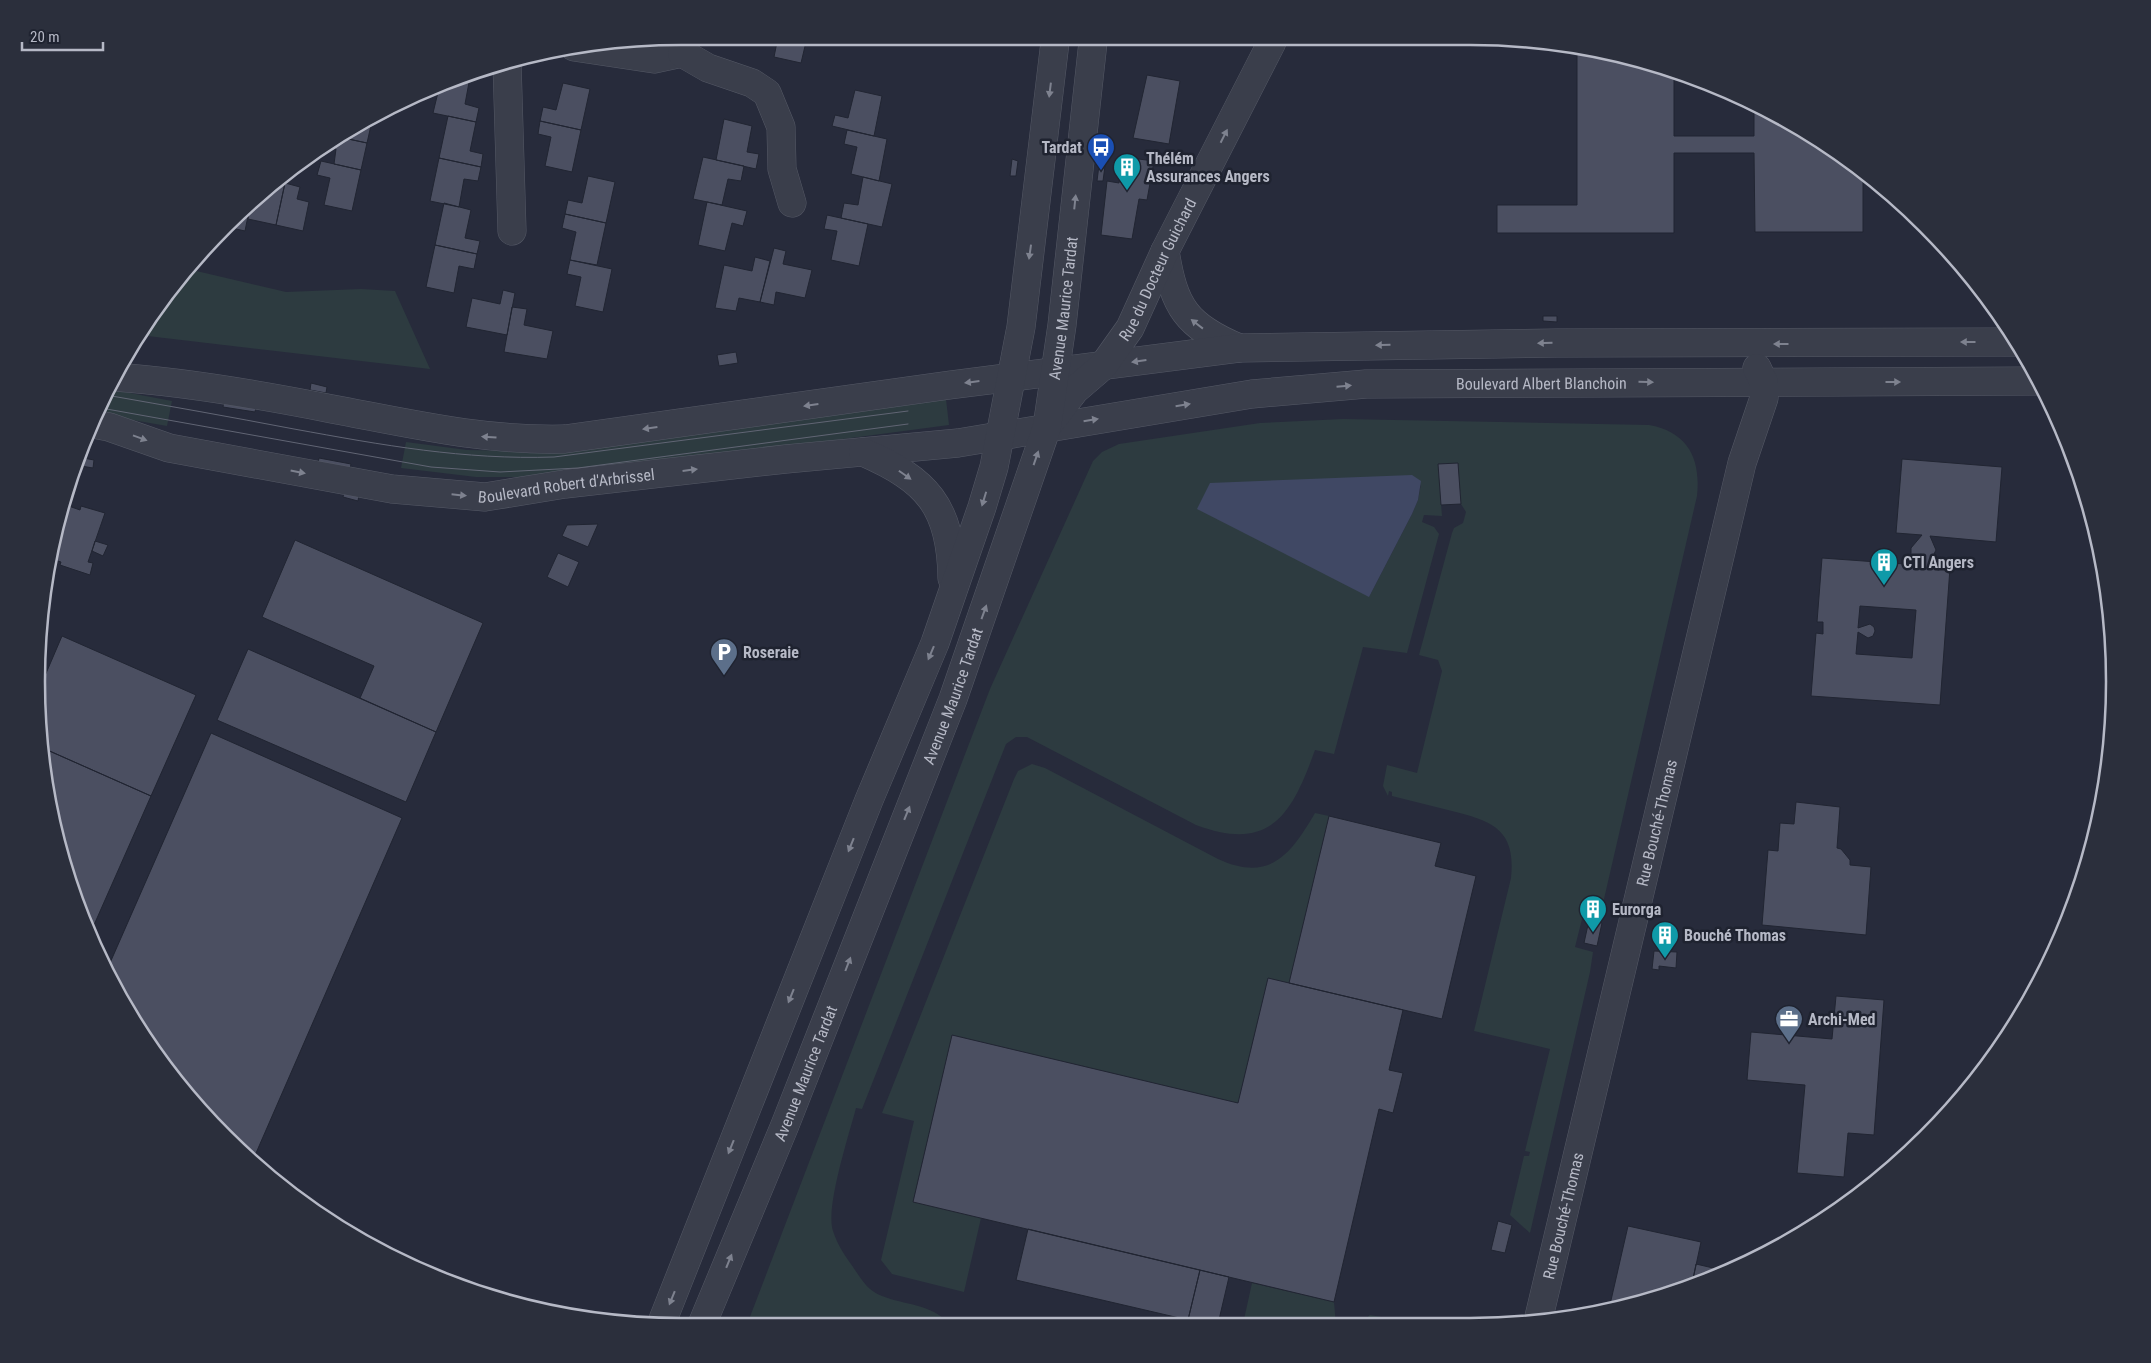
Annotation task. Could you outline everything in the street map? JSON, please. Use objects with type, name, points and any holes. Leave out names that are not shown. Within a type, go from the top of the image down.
[{"type":"street","name":"Avenue Maurice Tardat","points":[[705,1318],[785,1125],[952,699],[1047,427],[1035,374],[1021,327],[1054,45]]},
{"type":"street","name":"Avenue Maurice Tardat","points":[[664,1318],[869,800],[935,642],[982,507],[1000,435],[1035,374],[1093,45]]},
{"type":"street","name":"Rue du Docteur Guichard","points":[[1047,427],[1075,390],[1103,366],[1130,328],[1165,251],[1270,45]]},
{"type":"street","points":[[596,50],[654,59],[684,47],[708,68],[752,83],[767,93],[780,127],[782,169],[792,204]]},
{"type":"street","points":[[507,70],[512,231]]},
{"type":"street","points":[[1165,251],[1172,286],[1182,310],[1210,334],[1239,348]]},
{"type":"street","points":[[1728,344],[1754,360],[1764,383],[1791,363],[1834,356],[1862,342]]},
{"type":"street","points":[[122,378],[154,380],[318,406],[475,436],[536,440],[565,439],[1035,374],[1239,348],[1557,343],[2008,342]]},
{"type":"street","name":"Boulevard Albert Blanchoin","points":[[1047,427],[1252,394],[1366,384],[2030,381]]},
{"type":"street","name":"Rue Bouché-Thomas","points":[[1540,1314],[1742,463],[1764,398],[1764,383]]},
{"type":"street","name":"Boulevard Robert d'Arbrissel","points":[[99,425],[169,448],[392,488],[485,498],[565,484],[958,443],[1047,427]]},
{"type":"street","points":[[862,452],[900,471],[925,490],[936,504],[949,536],[952,590]]},
{"type":"shaded area","points":[[196,271],[286,292],[361,289],[395,291],[430,369],[147,336]]},
{"type":"shaded area","points":[[116,390],[172,401],[167,426],[104,415]]},
{"type":"shaded area","points":[[946,399],[949,425],[624,468],[537,477],[476,477],[401,468],[406,442],[467,450],[530,451]]},
{"type":"shaded area","points":[[1343,419],[1649,425],[1674,434],[1689,449],[1697,470],[1697,496],[1601,912],[1585,907],[1575,947],[1593,952],[1590,972],[1530,1233],[1510,1215],[1524,1156],[1529,1156],[1530,1152],[1525,1151],[1550,1049],[1474,1031],[1511,878],[1512,862],[1510,849],[1499,830],[1490,824],[1467,815],[1392,796],[1392,792],[1389,791],[1388,796],[1383,786],[1387,765],[1417,773],[1442,671],[1438,660],[1419,655],[1452,533],[1454,528],[1463,523],[1466,512],[1461,504],[1458,463],[1438,464],[1442,516],[1424,515],[1422,522],[1434,527],[1439,534],[1407,653],[1363,647],[1334,754],[1315,750],[1297,793],[1287,809],[1275,822],[1261,830],[1243,834],[1222,832],[1196,825],[1027,737],[1016,737],[1006,744],[862,1109],[856,1108],[839,1171],[832,1206],[831,1220],[837,1241],[847,1259],[869,1288],[877,1294],[890,1299],[926,1308],[942,1318],[750,1318],[990,689],[1093,461],[1102,452],[1119,444],[1260,423]],"holes":[[[1421,484],[1418,500],[1369,597]]]},
{"type":"shaded area","points":[[1032,764],[1045,768],[1218,859],[1236,866],[1252,868],[1265,866],[1277,860],[1297,841],[1315,813],[1329,816],[1289,983],[1268,978],[1238,1103],[952,1035],[913,1201],[981,1218],[964,1292],[892,1274],[881,1260],[914,1121],[882,1113],[1014,779],[1018,771]]},
{"type":"shaded area","points":[[1252,1283],[1334,1302],[1335,1318],[1244,1318]]},
{"type":"shaded area","points":[[1370,1315],[1387,1318],[1366,1318]]},
{"type":"water","points":[[1412,475],[1421,481],[1418,500],[1369,597],[1197,509],[1210,483]]},
{"type":"building","points":[[776,45],[805,45],[801,63],[774,57]]},
{"type":"building","points":[[1577,54],[1634,67],[1674,79],[1674,136],[1754,136],[1754,113],[1788,130],[1823,152],[1863,182],[1863,232],[1755,232],[1754,153],[1674,153],[1674,233],[1497,233],[1497,205],[1577,205]]},
{"type":"building","points":[[1147,75],[1180,81],[1169,144],[1133,138]]},
{"type":"building","points":[[469,82],[465,104],[479,108],[476,122],[433,113],[438,93]]},
{"type":"building","points":[[563,83],[590,89],[581,130],[540,121],[543,107],[556,110]]},
{"type":"building","points":[[855,90],[882,96],[874,136],[832,126],[835,115],[848,118]]},
{"type":"building","points":[[448,116],[476,122],[470,151],[483,154],[481,167],[439,158]]},
{"type":"building","points":[[724,119],[752,126],[747,152],[759,154],[756,169],[716,160]]},
{"type":"building","points":[[540,121],[581,130],[572,172],[545,166],[551,137],[538,134]]},
{"type":"building","points":[[371,126],[367,143],[349,139]]},
{"type":"building","points":[[847,130],[887,139],[879,181],[851,174],[857,147],[844,144]]},
{"type":"building","points":[[349,139],[367,143],[361,170],[334,164],[336,149],[333,149]]},
{"type":"building","points":[[703,157],[744,166],[741,181],[728,179],[722,205],[693,199]]},
{"type":"building","name":"Thélém Assurances Angers","points":[[1123,157],[1154,161],[1147,200],[1139,199],[1132,239],[1101,235],[1107,181],[1119,183]]},
{"type":"building","points":[[439,158],[481,167],[478,181],[464,179],[459,207],[430,201]]},
{"type":"building","points":[[1012,159],[1018,161],[1016,176],[1010,176]]},
{"type":"building","points":[[321,161],[361,170],[352,211],[324,205],[330,178],[317,175]]},
{"type":"building","points":[[1099,165],[1105,166],[1103,181],[1097,181]]},
{"type":"building","points":[[588,176],[615,182],[606,223],[565,214],[568,200],[582,203]]},
{"type":"building","points":[[863,177],[892,184],[882,227],[841,218],[844,203],[858,205]]},
{"type":"building","points":[[285,185],[276,225],[248,219],[249,215]]},
{"type":"building","points":[[285,185],[300,187],[297,199],[309,202],[303,231],[276,225]]},
{"type":"building","points":[[707,202],[747,211],[743,226],[732,223],[725,251],[698,245]]},
{"type":"building","points":[[444,203],[471,210],[465,238],[480,241],[477,254],[435,245]]},
{"type":"building","points":[[565,214],[606,223],[597,265],[570,260],[576,232],[562,228]]},
{"type":"building","points":[[827,215],[868,224],[859,266],[831,260],[837,231],[824,229]]},
{"type":"building","points":[[248,216],[245,231],[234,229]]},
{"type":"building","points":[[435,245],[477,254],[474,269],[459,266],[454,293],[426,287]]},
{"type":"building","points":[[774,248],[786,251],[783,264],[812,270],[805,298],[776,292],[774,305],[760,302]]},
{"type":"building","points":[[755,257],[770,261],[760,302],[739,298],[736,311],[715,308],[724,265],[752,271]]},
{"type":"building","points":[[570,260],[612,269],[603,312],[575,306],[581,277],[567,274]]},
{"type":"building","points":[[503,290],[515,293],[507,335],[466,327],[472,298],[500,304]]},
{"type":"building","points":[[512,307],[527,309],[524,325],[553,331],[547,359],[504,352]]},
{"type":"building","points":[[1543,316],[1557,316],[1557,322],[1543,321]]},
{"type":"building","points":[[736,352],[738,363],[719,366],[717,355]]},
{"type":"building","points":[[311,383],[327,387],[326,393],[310,390]]},
{"type":"building","points":[[224,400],[256,407],[255,412],[223,407]]},
{"type":"building","points":[[86,458],[94,460],[93,468],[83,466]]},
{"type":"building","points":[[319,458],[351,464],[350,469],[318,463]]},
{"type":"building","name":"CTI Angers","points":[[1902,459],[2002,467],[1996,542],[1930,536],[1936,550],[1928,566],[1950,568],[1940,705],[1811,696],[1816,633],[1823,634],[1823,622],[1817,622],[1822,558],[1919,565],[1919,562],[1911,554],[1911,548],[1922,535],[1896,533]],"holes":[[[1860,606],[1916,610],[1912,658],[1856,654],[1858,632],[1868,638],[1873,636],[1875,631],[1874,627],[1870,624],[1858,628]]]},
{"type":"building","points":[[1458,463],[1461,504],[1441,505],[1438,464]]},
{"type":"building","points":[[344,492],[359,495],[358,501],[343,497]]},
{"type":"building","points":[[81,506],[105,513],[88,562],[93,563],[90,575],[60,565],[61,562],[56,561],[70,507],[80,510]]},
{"type":"building","points":[[598,524],[588,547],[562,536],[567,525]]},
{"type":"building","points":[[295,540],[483,623],[436,732],[360,698],[374,666],[262,617]]},
{"type":"building","points":[[95,541],[108,545],[103,556],[92,551]]},
{"type":"building","points":[[558,553],[579,562],[568,587],[547,577]]},
{"type":"building","points":[[62,636],[196,695],[151,796],[49,751],[45,675]]},
{"type":"building","points":[[248,649],[436,732],[406,802],[217,720]]},
{"type":"building","points":[[211,733],[402,818],[256,1154],[231,1132],[177,1069],[152,1035],[130,1000],[110,962]]},
{"type":"building","points":[[49,751],[151,796],[94,926],[67,846],[57,806]]},
{"type":"building","points":[[1796,802],[1840,807],[1837,848],[1841,849],[1850,860],[1850,865],[1871,867],[1866,935],[1762,925],[1768,850],[1778,851],[1780,823],[1794,824]]},
{"type":"building","points":[[1329,816],[1441,843],[1435,866],[1476,876],[1442,1019],[1289,983]]},
{"type":"building","name":"Eurorga","points":[[1589,920],[1602,923],[1597,946],[1584,943]]},
{"type":"building","name":"Bouché Thomas","points":[[1654,951],[1677,952],[1676,968],[1659,966],[1659,970],[1652,969]]},
{"type":"building","points":[[1268,978],[1403,1010],[1389,1070],[1403,1073],[1393,1113],[1379,1109],[1334,1302],[913,1202],[952,1035],[1238,1103]]},
{"type":"building","points":[[1836,996],[1884,1000],[1874,1135],[1848,1133],[1844,1177],[1797,1173],[1805,1085],[1747,1080],[1751,1032],[1832,1039]]},
{"type":"building","points":[[1498,1221],[1512,1225],[1505,1253],[1491,1250]]},
{"type":"building","points":[[1628,1226],[1701,1242],[1694,1277],[1611,1302]]},
{"type":"building","points":[[1028,1229],[1200,1270],[1188,1318],[1179,1318],[1016,1280]]},
{"type":"building","points":[[1696,1264],[1716,1269],[1713,1270],[1693,1277]]},
{"type":"building","points":[[1200,1270],[1229,1277],[1219,1318],[1188,1318]]},
{"type":"tram line","points":[[113,396],[391,446],[455,454],[521,457],[554,457],[908,411]]},
{"type":"tram line","points":[[107,409],[431,467],[500,472],[578,468],[908,424]]},
{"type":"place","name":"Tardat","points":[[1101,171]]},
{"type":"place","name":"Thélém Assurances Angers","points":[[1127,191]]},
{"type":"place","name":"CTI Angers","points":[[1884,586]]},
{"type":"place","name":"Roseraie","points":[[724,676]]},
{"type":"place","name":"Eurorga","points":[[1593,933]]},
{"type":"place","name":"Bouché Thomas","points":[[1665,959]]},
{"type":"place","name":"Archi-Med","points":[[1789,1043]]}]
